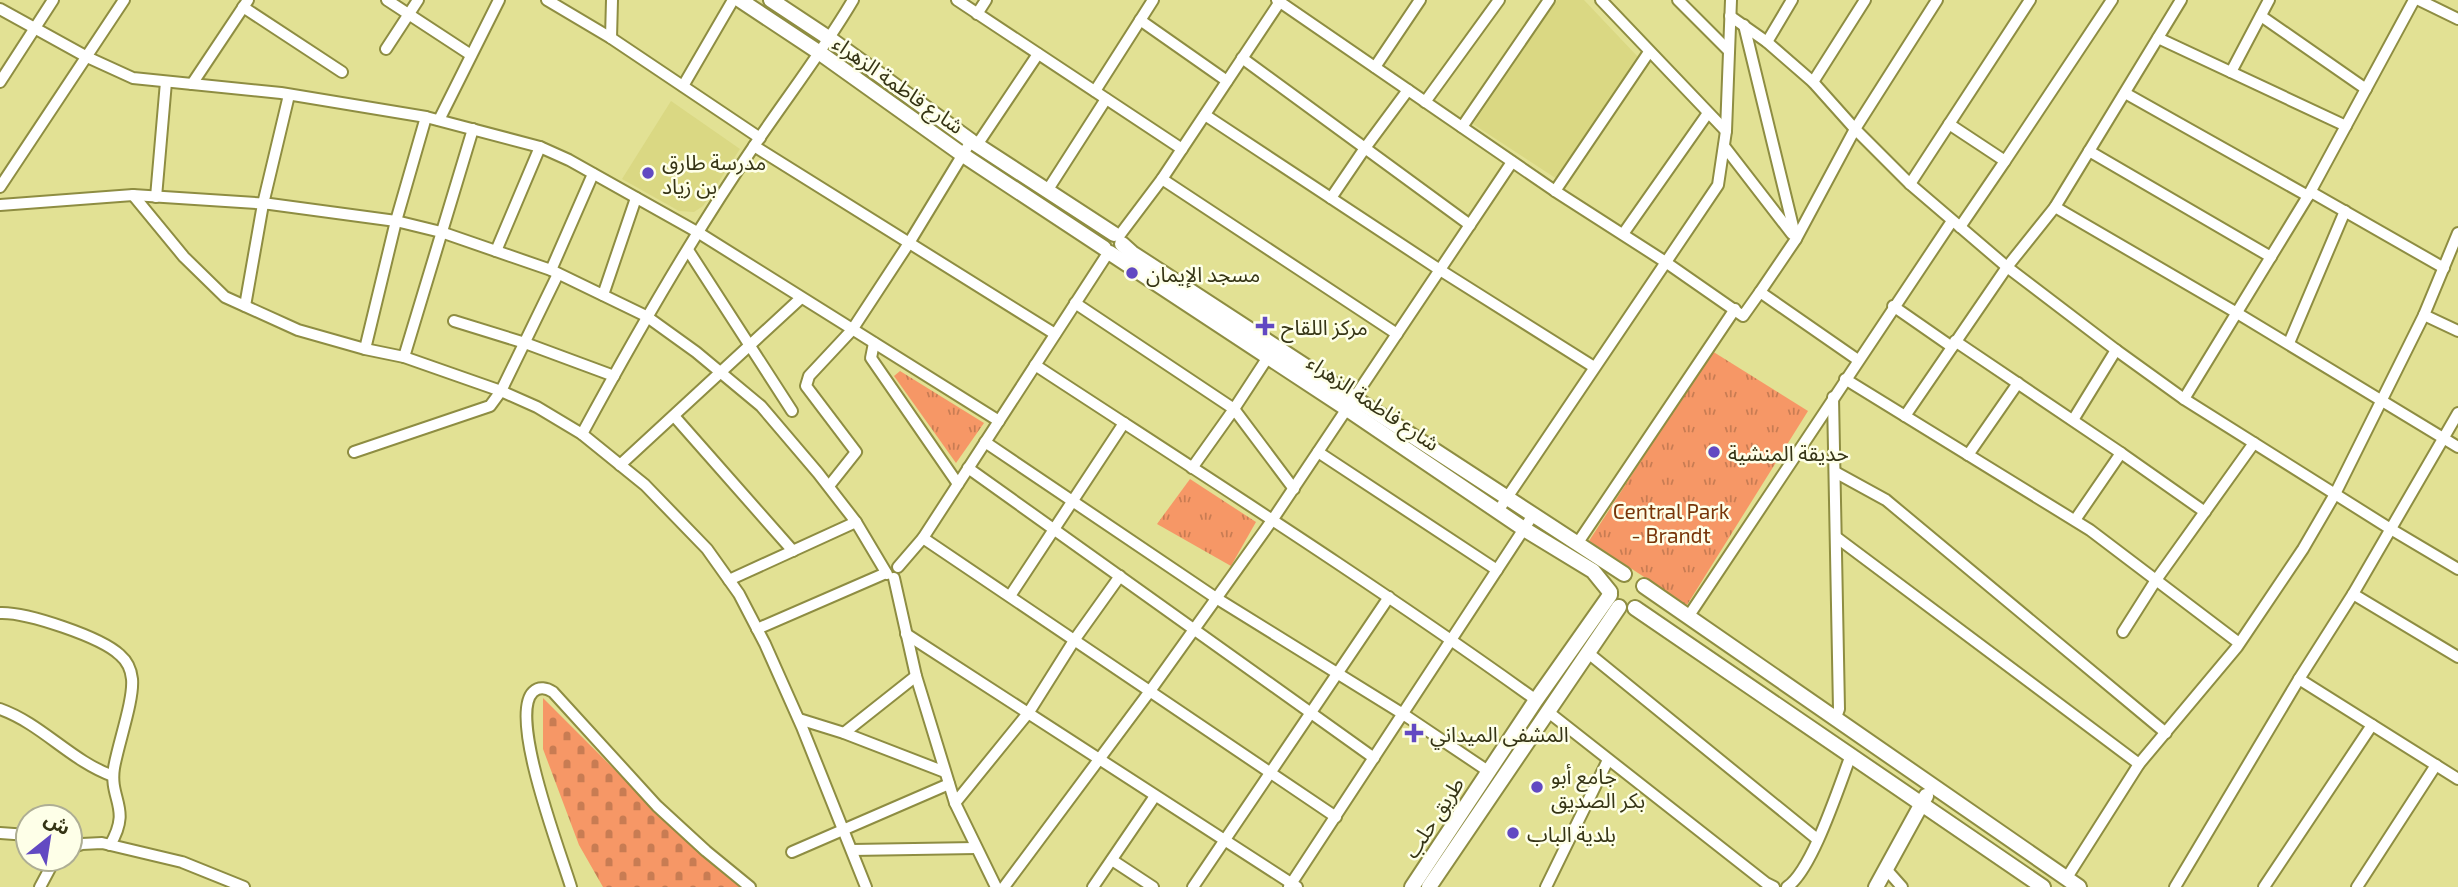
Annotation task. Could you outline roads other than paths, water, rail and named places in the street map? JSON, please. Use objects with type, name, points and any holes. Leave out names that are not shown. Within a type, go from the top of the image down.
[{"type":"main road","name":"شارع فاطمة الزهراء","points":[[740,0],[820,53],[963,155],[1268,357],[1351,403],[1507,497],[1624,575]]},
{"type":"main road","name":"شارع فاطمة الزهراء","points":[[771,0],[974,143],[1118,238],[1132,253],[1351,403],[1498,511],[1592,571],[1610,594]]},
{"type":"main road","points":[[1107,252],[1104,240],[1108,235],[1118,238]]},
{"type":"main road","points":[[1644,586],[1644,596],[1635,608],[1627,610],[1619,607],[1610,594],[1615,579],[1624,575],[1636,576],[1644,586],[1688,617],[2073,883]]},
{"type":"main road","name":"طريق حلب","points":[[1412,887],[1610,594]]},
{"type":"main road","points":[[1429,887],[1619,607]]},
{"type":"main road","points":[[1635,608],[2043,887]]},
{"type":"main road","points":[[1876,887],[1932,786]]},
{"type":"street","points":[[0,82],[53,0]]},
{"type":"street","points":[[0,187],[124,0]]},
{"type":"street","points":[[387,0],[471,55]]},
{"type":"street","points":[[386,49],[418,0]]},
{"type":"street","points":[[439,120],[499,0]]},
{"type":"street","points":[[547,0],[683,86],[757,142],[909,243],[1055,334]]},
{"type":"street","points":[[611,38],[612,0]]},
{"type":"street","points":[[683,86],[733,0]]},
{"type":"street","points":[[582,434],[646,316],[757,142],[830,39],[853,0]]},
{"type":"street","points":[[957,0],[1182,149]]},
{"type":"street","points":[[977,14],[986,0]]},
{"type":"street","points":[[1095,92],[1153,0]]},
{"type":"street","points":[[1375,67],[1420,0]]},
{"type":"street","points":[[1425,102],[1499,0]]},
{"type":"street","points":[[1462,127],[1549,0]]},
{"type":"street","points":[[1601,0],[1726,131]]},
{"type":"street","points":[[1678,0],[1729,51]]},
{"type":"street","points":[[1498,511],[1664,261],[1718,185],[1726,131],[1731,0]]},
{"type":"street","points":[[1767,42],[1792,0]]},
{"type":"street","points":[[1813,82],[1865,0]]},
{"type":"street","points":[[1118,238],[1162,179],[1279,1],[1512,162],[1743,316],[1796,239],[1855,129],[1937,0]]},
{"type":"street","points":[[1910,184],[2030,0]]},
{"type":"street","points":[[1688,617],[1893,306],[2005,161],[2112,0]]},
{"type":"street","points":[[1905,416],[2007,267],[2055,207],[2181,0]]},
{"type":"street","points":[[2231,72],[2269,0]]},
{"type":"street","points":[[2184,399],[2309,194],[2416,0],[2434,3],[2458,19]]},
{"type":"street","points":[[192,84],[246,4],[342,72]]},
{"type":"street","points":[[0,9],[87,57],[133,78],[289,95],[426,117],[540,148],[569,160],[699,233],[999,421]]},
{"type":"street","points":[[1730,16],[1767,42],[1813,82],[1910,184],[1956,224],[2007,267],[2116,350],[2184,399],[2458,569]]},
{"type":"street","points":[[2260,16],[2366,89]]},
{"type":"street","points":[[1140,20],[1227,81]]},
{"type":"street","points":[[1744,25],[1796,239]]},
{"type":"street","points":[[2158,38],[2346,126]]},
{"type":"street","points":[[1555,191],[1649,52]]},
{"type":"street","points":[[829,486],[856,452],[806,386],[809,376],[852,330],[963,155],[1038,54]]},
{"type":"street","points":[[1242,58],[1470,225]]},
{"type":"street","points":[[156,197],[166,82]]},
{"type":"street","points":[[1331,198],[1408,90]]},
{"type":"street","points":[[2125,93],[2345,211],[2444,268]]},
{"type":"street","points":[[245,306],[263,204],[289,95]]},
{"type":"street","points":[[1047,191],[1106,99]]},
{"type":"street","points":[[1623,234],[1708,113]]},
{"type":"street","points":[[1205,115],[1594,368]]},
{"type":"street","points":[[365,349],[396,221],[426,117]]},
{"type":"street","points":[[1949,124],[2005,161]]},
{"type":"street","points":[[404,357],[472,129]]},
{"type":"street","points":[[1724,146],[1796,239]]},
{"type":"street","points":[[496,251],[540,148]]},
{"type":"street","points":[[2089,152],[2272,257]]},
{"type":"street","points":[[1004,887],[1273,520],[1512,162]]},
{"type":"street","points":[[354,452],[490,406],[501,391],[524,343],[593,174]]},
{"type":"street","points":[[1162,179],[1397,334]]},
{"type":"street","points":[[133,195],[184,257],[225,297],[299,330],[404,357],[501,391],[537,407],[582,434],[645,485],[707,549],[729,580],[757,629],[799,719],[866,887]]},
{"type":"street","points":[[0,205],[133,195],[263,204],[396,221],[441,232],[555,272],[646,316],[696,352],[761,406],[829,486],[891,573],[916,676],[955,803],[996,887]]},
{"type":"street","points":[[603,295],[636,198]]},
{"type":"street","points":[[2055,207],[2289,343],[2458,447]]},
{"type":"street","points":[[2289,343],[2345,211]]},
{"type":"street","points":[[2073,883],[2139,764],[2239,643],[2303,549],[2335,495],[2424,315],[2444,268],[2454,253],[2458,233]]},
{"type":"street","points":[[688,250],[792,411]]},
{"type":"street","points":[[757,629],[891,573],[923,538],[1107,252]]},
{"type":"street","points":[[1759,292],[1858,360]]},
{"type":"street","points":[[620,465],[802,298]]},
{"type":"street","points":[[1075,303],[1234,409],[1294,489]]},
{"type":"street","points":[[1893,306],[2018,383],[2205,512]]},
{"type":"street","points":[[1577,544],[1735,310]]},
{"type":"street","points":[[2424,315],[2458,331]]},
{"type":"street","points":[[454,321],[614,376]]},
{"type":"street","points":[[874,343],[871,358],[958,484]]},
{"type":"street","points":[[2073,420],[2116,350]]},
{"type":"street","points":[[1192,468],[1268,357]]},
{"type":"street","points":[[1035,365],[1389,597],[1536,700]]},
{"type":"street","points":[[1845,379],[2075,520],[2239,643]]},
{"type":"street","points":[[1968,454],[2018,383]]},
{"type":"street","points":[[1833,397],[1839,709],[1835,720]]},
{"type":"street","points":[[2175,887],[2299,678],[2353,594],[2458,413]]},
{"type":"street","points":[[674,416],[793,551]]},
{"type":"street","points":[[1010,596],[1124,423]]},
{"type":"street","points":[[985,443],[1216,598],[1403,714],[1488,771]]},
{"type":"street","points":[[2123,632],[2156,580],[2254,443]]},
{"type":"street","points":[[1318,453],[1497,570]]},
{"type":"street","points":[[2075,520],[2121,453]]},
{"type":"street","points":[[968,468],[1374,758]]},
{"type":"street","points":[[1835,472],[1885,500],[2166,733]]},
{"type":"street","points":[[906,634],[1293,886],[1335,817],[1533,515]]},
{"type":"street","points":[[729,580],[856,522]]},
{"type":"street","points":[[1836,537],[2139,764]]},
{"type":"street","points":[[923,538],[1335,817]]},
{"type":"street","points":[[955,803],[1029,712],[1075,639],[1120,576]]},
{"type":"street","points":[[2353,594],[2458,657]]},
{"type":"street","points":[[1193,887],[1389,597]]},
{"type":"street","points":[[0,613],[45,621],[101,643],[117,652],[126,662],[131,673],[132,686],[113,776],[121,818],[110,845]]},
{"type":"street","points":[[1587,652],[1817,839]]},
{"type":"street","points":[[844,733],[916,676]]},
{"type":"street","points":[[2299,678],[2458,779]]},
{"type":"street","points":[[572,887],[527,738],[529,700],[532,693],[539,688],[549,689],[558,696],[657,806],[750,887]]},
{"type":"street","points":[[0,709],[23,720],[88,764],[113,776]]},
{"type":"street","points":[[1547,711],[1773,887]]},
{"type":"street","points":[[799,719],[844,733],[947,778]]},
{"type":"street","points":[[2264,887],[2372,725]]},
{"type":"street","points":[[1787,887],[1795,882],[1808,861],[1852,755]]},
{"type":"street","points":[[1546,887],[1608,760]]},
{"type":"street","points":[[2357,887],[2436,765]]},
{"type":"street","points":[[792,852],[845,830],[947,778]]},
{"type":"street","points":[[1093,887],[1155,796]]},
{"type":"street","points":[[84,844],[92,842],[110,845],[182,862],[244,887]]},
{"type":"street","points":[[852,850],[975,848]]},
{"type":"street","points":[[1112,860],[1153,887]]},
{"type":"street","points":[[1886,869],[1902,887]]},
{"type":"place","name":"مدرسة طارق بن زياد","points":[[648,173]]},
{"type":"place","name":"مسجد الإيمان","points":[[1132,273]]},
{"type":"place","name":"مركز اللقاح","points":[[1265,326]]},
{"type":"place","name":"حديقة المنشية","points":[[1714,452]]},
{"type":"place","name":"المشفى الميداني","points":[[1414,733]]},
{"type":"place","name":"جامع أبو بكر الصديق","points":[[1537,787]]},
{"type":"place","name":"بلدية الباب","points":[[1513,833]]},
{"type":"park label","name":"Central Park - Brandt","points":[[1671,522]]}]
